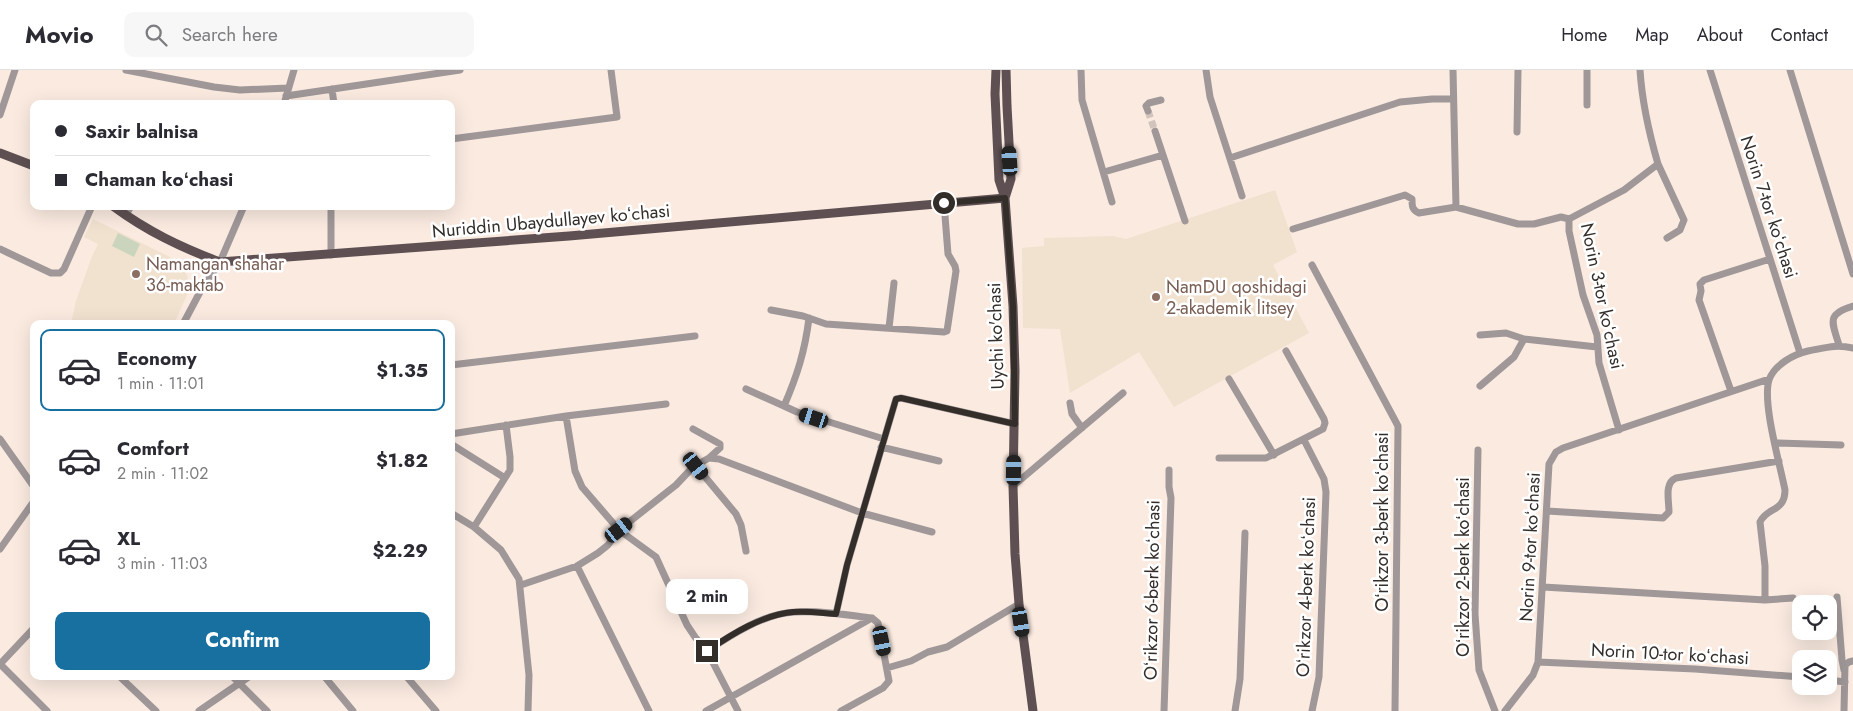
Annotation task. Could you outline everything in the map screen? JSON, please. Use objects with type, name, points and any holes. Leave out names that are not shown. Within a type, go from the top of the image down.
[{"type":"main road","name":"Uychi ko'chasi","points":[[996,70],[995,94],[999,180],[1005,198],[1013,306],[1015,424],[1013,486],[1014,554],[1018,604],[1033,711]]},
{"type":"main road","name":"Uychi ko'chasi","points":[[1005,198],[1011,179],[1006,106],[1006,70]]},
{"type":"main road","points":[[0,153],[30,164]]},
{"type":"main road","name":"Nuriddin Ubaydullayev koʻchasi","points":[[118,210],[181,248],[220,262],[331,255],[1005,198]]},
{"type":"street","points":[[0,115],[15,70]]},
{"type":"street","points":[[126,70],[214,87],[240,90],[288,88]]},
{"type":"street","points":[[285,100],[294,70]]},
{"type":"street","points":[[286,96],[460,70]]},
{"type":"street","points":[[455,138],[616,117],[611,70]]},
{"type":"street","points":[[1081,70],[1082,100],[1112,202]]},
{"type":"street","points":[[1206,70],[1210,97],[1242,196]]},
{"type":"street","points":[[1454,70],[1456,207]]},
{"type":"street","points":[[1517,132],[1518,70]]},
{"type":"street","points":[[1587,105],[1588,70]]},
{"type":"street","points":[[1640,70],[1641,90],[1649,132],[1658,164],[1684,220],[1680,230],[1667,238]]},
{"type":"street","name":"Norin 7-tor koʻchasi","points":[[1710,70],[1800,353]]},
{"type":"street","points":[[1790,70],[1853,274]]},
{"type":"street","points":[[332,90],[333,100]]},
{"type":"street","points":[[1230,158],[1400,102],[1432,98],[1453,99]]},
{"type":"street","points":[[1148,111],[1146,106],[1149,103],[1161,100]]},
{"type":"street","points":[[1155,131],[1185,221]]},
{"type":"street","points":[[1104,172],[1163,155]]},
{"type":"street","name":"Norin 3-tor koʻchasi","points":[[1619,430],[1600,362],[1597,335],[1583,295],[1572,245],[1569,219],[1624,190],[1658,164]]},
{"type":"street","points":[[1293,229],[1399,196],[1412,199],[1413,208],[1419,213],[1456,207],[1518,224],[1534,224],[1561,218],[1569,219]]},
{"type":"street","points":[[771,310],[826,324],[944,332],[948,329],[951,293],[956,271],[948,254],[944,203]]},
{"type":"street","points":[[0,250],[51,273],[60,273],[64,269],[90,210]]},
{"type":"street","points":[[126,216],[129,210]]},
{"type":"street","points":[[185,320],[200,292],[220,262],[242,210]]},
{"type":"street","points":[[331,210],[331,255]]},
{"type":"street","points":[[1731,391],[1699,300],[1702,291],[1700,284],[1704,280],[1770,259]]},
{"type":"street","name":"Oʻrikzor 3-berk koʻchasi","points":[[1312,265],[1398,426],[1395,711]]},
{"type":"street","points":[[889,328],[894,283]]},
{"type":"street","points":[[1839,345],[1832,320],[1833,316],[1840,310],[1853,306]]},
{"type":"street","points":[[784,406],[798,372],[805,346],[808,318]]},
{"type":"street","points":[[1480,335],[1506,333],[1524,339],[1597,347]]},
{"type":"street","points":[[455,365],[695,336]]},
{"type":"street","points":[[1480,386],[1514,357],[1524,339]]},
{"type":"street","points":[[1765,600],[1765,566],[1760,522],[1765,515],[1780,506],[1785,496],[1767,401],[1769,378],[1778,367],[1800,353],[1839,345],[1853,348]]},
{"type":"street","points":[[1219,458],[1262,458],[1274,455],[1323,429],[1325,423],[1286,351]]},
{"type":"street","name":"Norin 9-tor koʻchasi","points":[[1505,711],[1534,675],[1538,662],[1549,464],[1556,452],[1769,378]]},
{"type":"street","points":[[1229,380],[1274,455]]},
{"type":"street","points":[[746,389],[797,412],[884,439]]},
{"type":"street","points":[[1013,486],[1123,393]]},
{"type":"street","points":[[836,614],[847,565],[895,401],[898,398],[1015,424]]},
{"type":"street","points":[[455,433],[566,416],[666,404]]},
{"type":"street","points":[[1070,404],[1072,414],[1082,428]]},
{"type":"street","points":[[566,416],[578,479],[582,487],[619,530],[656,557],[687,625],[707,651],[738,711]]},
{"type":"street","points":[[474,527],[505,478],[510,465],[506,425]]},
{"type":"street","points":[[521,585],[576,566],[608,545],[619,530],[676,485],[690,469],[709,458],[720,448],[720,444],[693,429]]},
{"type":"street","points":[[0,439],[30,481]]},
{"type":"street","name":"Oʻrikzor 4-berk koʻchasi","points":[[1304,440],[1324,479],[1326,492],[1319,677],[1312,711]]},
{"type":"street","points":[[1776,443],[1841,445]]},
{"type":"street","points":[[455,447],[505,478]]},
{"type":"street","points":[[881,447],[939,461]]},
{"type":"street","name":"Oʻrikzor 2-berk koʻchasi","points":[[1478,450],[1476,641],[1480,670],[1495,711]]},
{"type":"street","points":[[709,458],[719,459],[862,513],[932,532]]},
{"type":"street","points":[[1547,511],[1663,518],[1669,512],[1668,484],[1671,480],[1779,461]]},
{"type":"street","points":[[696,466],[736,514],[741,525],[746,551]]},
{"type":"street","name":"Oʻrikzor 6-berk koʻchasi","points":[[1164,711],[1171,498],[1169,470]]},
{"type":"street","points":[[0,549],[30,507]]},
{"type":"street","points":[[455,516],[474,527],[501,550],[517,573],[521,585],[529,676],[528,711]]},
{"type":"street","points":[[1234,711],[1240,679],[1245,533]]},
{"type":"street","points":[[576,566],[648,711]]},
{"type":"street","points":[[1543,587],[1765,600],[1792,598]]},
{"type":"street","points":[[1837,597],[1845,682],[1844,711]]},
{"type":"street","points":[[887,668],[910,661],[928,652],[947,647],[1018,604]]},
{"type":"street","points":[[707,651],[733,634],[784,613],[836,614],[872,618],[878,623],[889,678],[887,684],[841,711]]},
{"type":"street","points":[[706,711],[872,618]]},
{"type":"street","points":[[30,632],[0,664],[47,711]]},
{"type":"street","points":[[1844,670],[1847,663],[1853,661]]},
{"type":"street","name":"Norin 10-tor koʻchasi","points":[[1538,662],[1695,669],[1792,676]]},
{"type":"street","points":[[123,680],[156,711]]},
{"type":"street","points":[[236,680],[267,711]]},
{"type":"street","points":[[199,711],[244,680]]},
{"type":"street","points":[[327,680],[353,711]]},
{"type":"street","points":[[409,680],[436,711]]},
{"type":"street","points":[[1837,681],[1845,682]]},
{"type":"shaded area","name":"NamDU qoshidagi 2-akademik litsey","points":[[1275,190],[1297,252],[1273,265],[1309,333],[1174,407],[1139,352],[1070,393],[1060,329],[1023,328],[1022,248],[1044,246],[1044,238],[1113,236],[1126,239]]},
{"type":"shaded area","name":"Namangan shahar 36-maktab","points":[[93,219],[182,263],[191,286],[176,320],[72,320],[76,301],[98,244],[84,237]]},
{"type":"green space","points":[[118,233],[140,244],[134,257],[112,246]]},
{"type":"tunnel","points":[[1148,111],[1155,131]]},
{"type":"place","name":"Namangan shahar 36-maktab","points":[[136,274]]},
{"type":"place","name":"NamDU qoshidagi 2-akademik litsey","points":[[1156,297]]},
{"type":"route","points":[[707,651],[733,634],[784,613],[813,612],[836,614],[847,565],[896,399],[901,398],[1015,424],[1013,306],[1005,198],[944,203]]}]
